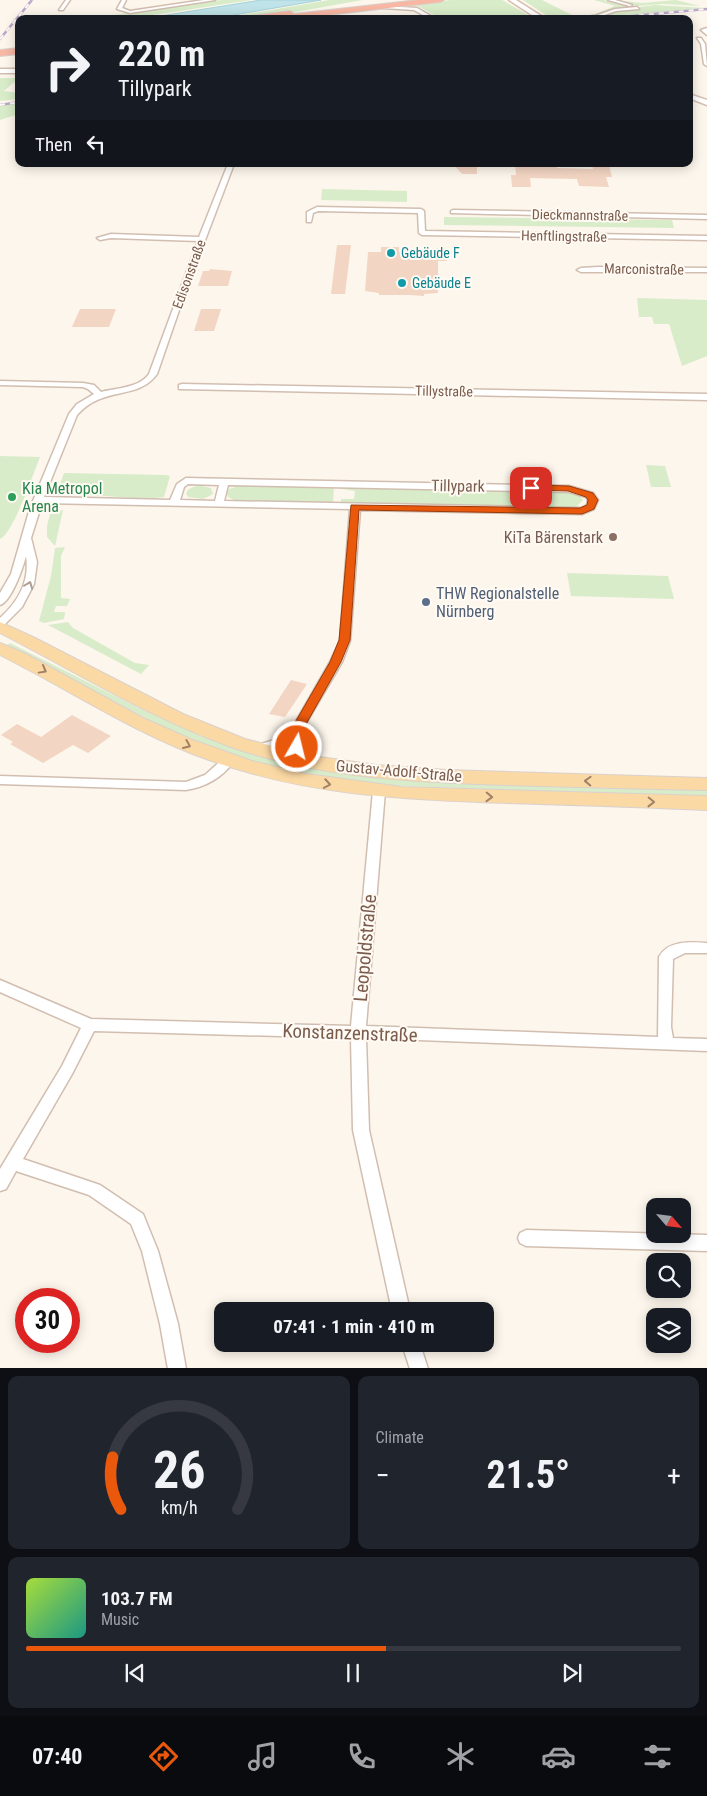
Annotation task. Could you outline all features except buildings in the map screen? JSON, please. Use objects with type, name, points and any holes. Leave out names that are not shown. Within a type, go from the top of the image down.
[{"type":"highway","points":[[287,15],[368,0]]},
{"type":"highway","points":[[293,15],[405,0]]},
{"type":"highway","points":[[296,15],[386,4],[417,6],[440,0]]},
{"type":"highway","points":[[296,15],[386,4]]},
{"type":"highway","points":[[0,52],[15,50]]},
{"type":"main road","name":"Gustav-Adolf-Straße","points":[[0,627],[169,715],[210,733],[259,749],[309,761],[367,771],[406,775],[707,784]]},
{"type":"main road","name":"Gustav-Adolf-Straße","points":[[0,648],[142,724],[186,745],[229,760],[302,780],[379,791],[466,797],[707,803]]},
{"type":"street","points":[[61,9],[68,0]]},
{"type":"street","points":[[124,0],[119,9],[130,12],[213,0]]},
{"type":"street","points":[[512,0],[537,15]]},
{"type":"street","points":[[601,15],[615,10],[637,8],[610,0]]},
{"type":"street","points":[[417,6],[429,15]]},
{"type":"street","points":[[707,29],[704,30],[707,34]]},
{"type":"street","points":[[707,39],[697,38],[703,44],[707,64]]},
{"type":"street","points":[[0,71],[15,71]]},
{"type":"street","points":[[693,98],[707,104]]},
{"type":"street","name":"Edisonstraße","points":[[100,394],[146,383],[155,369],[180,293],[230,167]]},
{"type":"street","name":"Henftlingstraße","points":[[309,221],[310,212],[317,210],[421,211],[422,233],[707,238]]},
{"type":"street","name":"Dieckmannstraße","points":[[453,212],[707,217]]},
{"type":"street","points":[[100,238],[114,236],[202,239]]},
{"type":"street","name":"Marconistraße","points":[[581,270],[707,270]]},
{"type":"street","points":[[0,383],[83,385],[100,394]]},
{"type":"street","name":"Tillystraße","points":[[182,387],[707,397]]},
{"type":"street","points":[[0,602],[16,574],[38,500],[73,414],[82,402],[100,394]]},
{"type":"street","name":"Tillypark","points":[[38,500],[174,504],[582,511],[591,507],[593,500],[590,495],[569,489],[186,481],[180,486],[174,504]]},
{"type":"street","points":[[219,504],[224,482]]},
{"type":"street","points":[[309,761],[297,747],[296,738],[299,726],[336,662],[345,640],[355,507]]},
{"type":"street","points":[[0,623],[7,618],[31,580],[32,552],[26,536]]},
{"type":"street","points":[[259,749],[278,743],[299,726]]},
{"type":"street","points":[[0,780],[186,786],[199,784],[207,780],[229,760]]},
{"type":"street","name":"Leopoldstraße","points":[[379,791],[358,1032],[361,1130],[399,1302]]},
{"type":"street","points":[[666,1044],[664,1027],[666,958],[671,952],[680,948],[707,948]]},
{"type":"street","name":"Konstanzenstraße","points":[[0,986],[90,1025],[358,1032],[707,1045]]},
{"type":"street","points":[[0,1184],[67,1070],[90,1025]]},
{"type":"street","points":[[13,1163],[94,1190],[137,1220],[150,1251],[169,1324],[177,1368]]},
{"type":"street","points":[[526,1238],[707,1244]]},
{"type":"street","points":[[413,1352],[419,1368]]},
{"type":"green space","points":[[221,0],[251,0],[153,15],[114,15]]},
{"type":"green space","points":[[329,0],[363,0],[273,15],[242,15]]},
{"type":"green space","points":[[450,0],[502,0],[528,15],[434,15],[416,5]]},
{"type":"green space","points":[[523,0],[542,0],[572,15],[546,15]]},
{"type":"green space","points":[[594,0],[603,0],[627,6],[597,15],[589,15],[615,6]]},
{"type":"green space","points":[[615,0],[642,3],[676,0],[700,6],[663,4],[637,6]]},
{"type":"green space","points":[[655,5],[706,8],[605,15],[616,10]]},
{"type":"green space","points":[[0,78],[15,78],[15,81],[4,91],[15,92],[15,99],[0,101]]},
{"type":"green space","points":[[15,104],[15,115],[0,120],[0,106]]},
{"type":"green space","points":[[322,189],[407,191],[407,202],[321,200]]},
{"type":"green space","points":[[444,217],[672,220],[674,228],[444,225]]},
{"type":"green space","points":[[637,298],[707,300],[707,356],[682,366],[669,324],[654,324],[652,317],[639,317]]},
{"type":"green space","name":"Kia Metropol Arena","points":[[0,456],[40,457],[17,514],[11,526],[0,539]]},
{"type":"green space","points":[[646,465],[665,466],[671,487],[651,487]]},
{"type":"green space","points":[[64,473],[170,476],[164,497],[148,499],[59,493],[57,492]]},
{"type":"green space","points":[[198,485],[211,488],[213,494],[203,499],[188,497],[186,493],[189,489]]},
{"type":"green space","points":[[243,485],[334,487],[333,503],[236,501],[228,497],[229,489]]},
{"type":"green space","points":[[342,487],[567,491],[579,495],[583,500],[577,506],[566,508],[341,503],[341,499],[354,499],[355,491],[342,489]]},
{"type":"green space","points":[[63,510],[55,546],[47,537],[47,526],[50,514]]},
{"type":"green space","points":[[65,547],[61,556],[61,598],[70,599],[67,606],[56,606],[54,612],[65,612],[64,619],[44,623],[39,621],[51,576],[55,548]]},
{"type":"green space","points":[[567,573],[668,576],[674,599],[571,596]]},
{"type":"green space","points":[[68,622],[73,628],[135,663],[149,665],[141,674],[48,625]]},
{"type":"green space","points":[[10,643],[137,707],[190,731],[239,749],[324,770],[707,789],[707,797],[377,785],[291,771],[255,762],[198,743],[151,721],[7,645]]},
{"type":"water","points":[[261,0],[321,0],[234,15],[167,15]]},
{"type":"railway","points":[[20,15],[32,0]]},
{"type":"railway","points":[[642,15],[707,9]]},
{"type":"railway","points":[[0,39],[15,21]]},
{"type":"railway","points":[[0,105],[15,103]]},
{"type":"place","name":"Gebäude F","points":[[391,253]]},
{"type":"place","name":"Gebäude E","points":[[402,283]]},
{"type":"place","name":"Kia Metropol Arena","points":[[12,497]]},
{"type":"place","name":"KiTa Bärenstark","points":[[613,537]]},
{"type":"place","name":"THW Regionalstelle Nürnberg","points":[[426,602]]},
{"type":"route","points":[[297,747],[296,738],[299,726],[336,662],[345,640],[355,507],[582,511],[591,507],[593,500],[590,495],[580,491],[531,488]]}]
